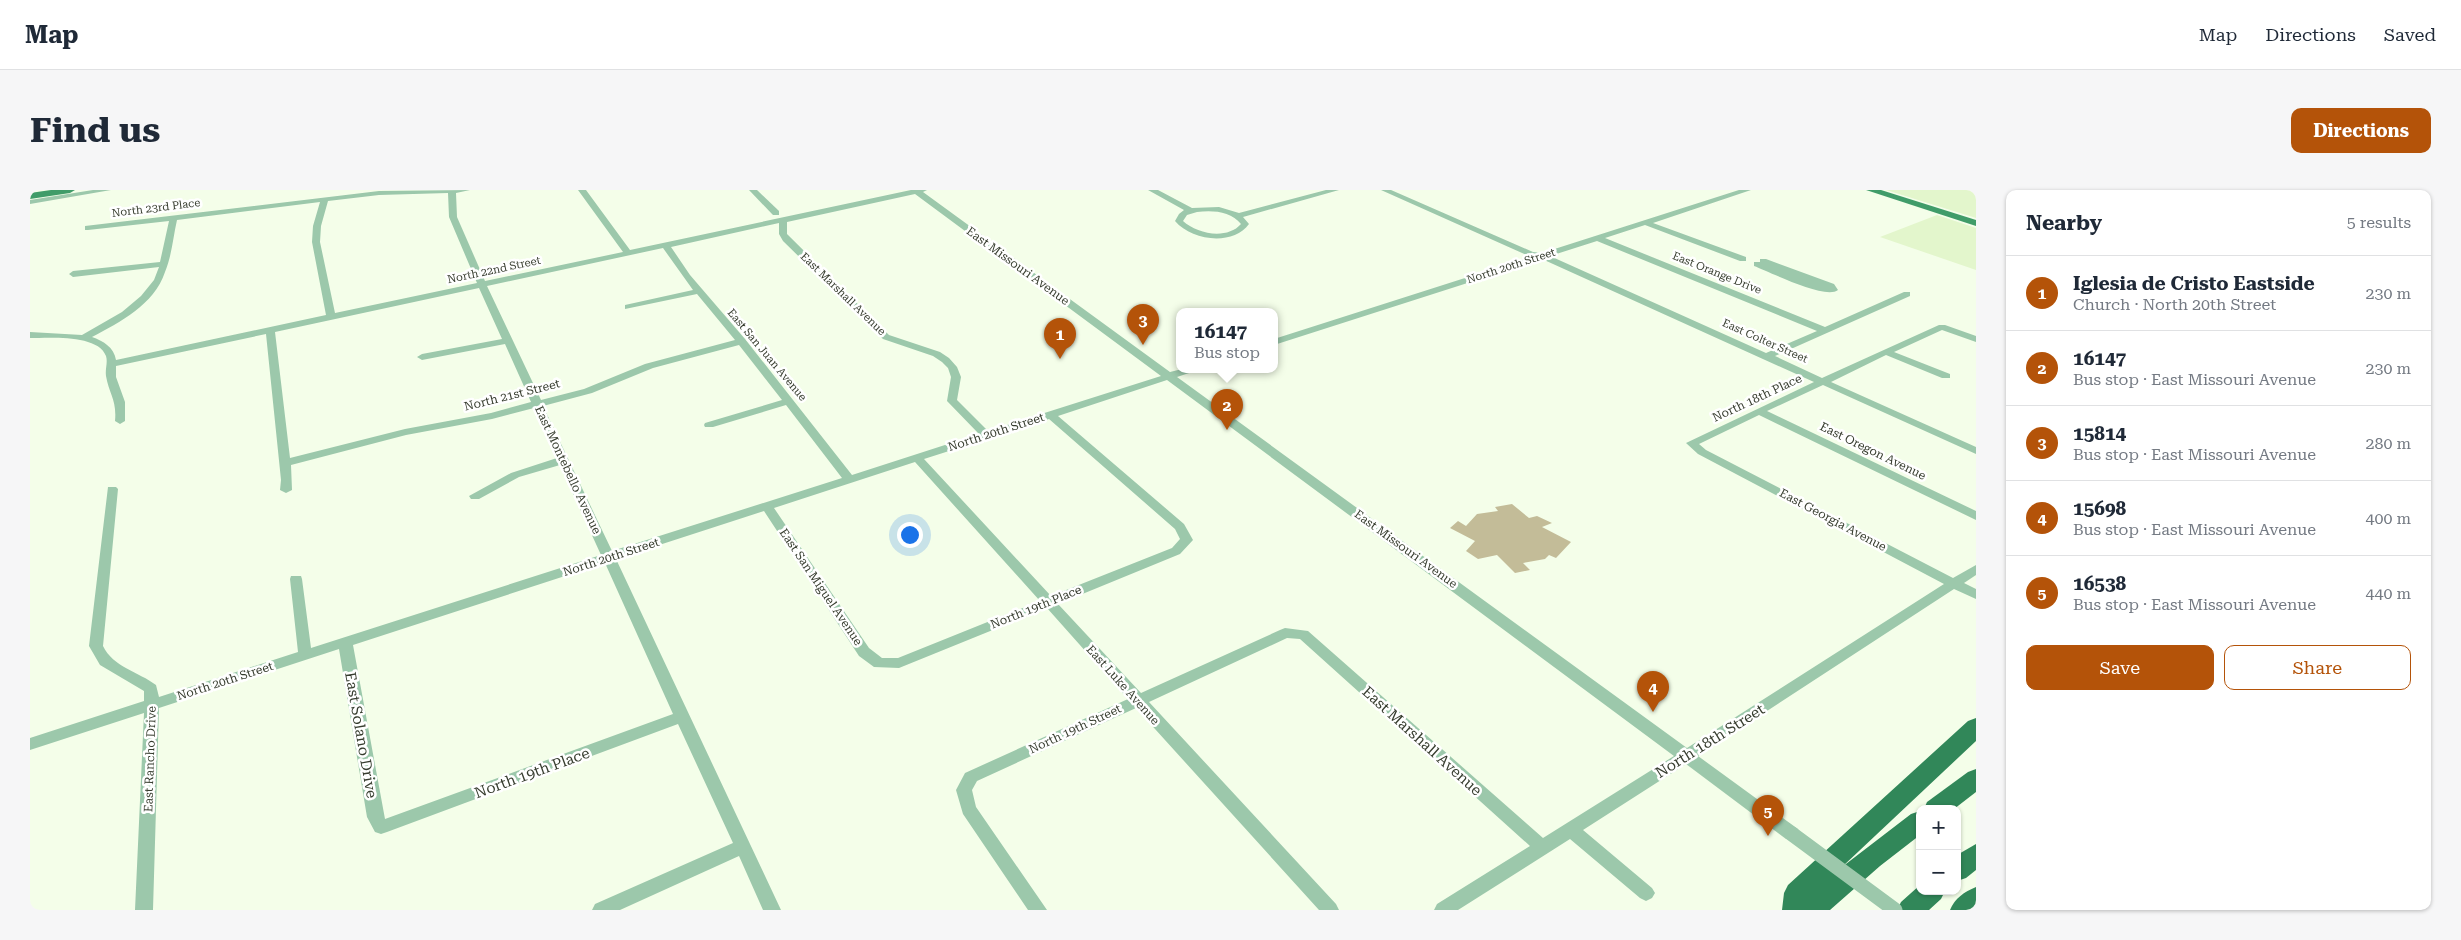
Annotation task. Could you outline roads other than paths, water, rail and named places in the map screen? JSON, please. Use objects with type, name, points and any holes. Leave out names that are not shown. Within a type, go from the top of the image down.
[{"type":"highway","points":[[1795,910],[1797,893],[1976,727]]},
{"type":"highway","points":[[1942,805],[1976,780]]},
{"type":"highway","points":[[1811,910],[1870,858],[1916,824]]},
{"type":"highway","points":[[1961,867],[1976,855]]},
{"type":"highway","points":[[1910,910],[1927,895]]},
{"type":"highway","points":[[1963,910],[1976,899]]},
{"type":"main road","points":[[30,192],[43,190]]},
{"type":"main road","points":[[30,196],[70,190]]},
{"type":"main road","points":[[1871,190],[1976,223]]},
{"type":"street","points":[[30,202],[107,190]]},
{"type":"street","name":"East Montebello Avenue","points":[[452,190],[453,218],[482,285],[772,910]]},
{"type":"street","name":"North 23rd Place","points":[[88,228],[390,192],[466,190]]},
{"type":"street","points":[[582,190],[629,254]]},
{"type":"street","points":[[753,190],[776,212]]},
{"type":"street","points":[[1152,190],[1191,211]]},
{"type":"street","points":[[1238,216],[1335,190]]},
{"type":"street","name":"East Colter Street","points":[[1385,190],[1531,254],[1542,256],[1976,451]]},
{"type":"street","name":"East Colter Street","points":[[1399,190],[1538,252],[1542,256]]},
{"type":"street","name":"North 20th Street","points":[[1278,341],[1747,190]]},
{"type":"street","name":"North 22nd Street","points":[[112,364],[919,191]]},
{"type":"street","name":"East Missouri Avenue","points":[[919,191],[1895,910]]},
{"type":"street","points":[[325,199],[317,226],[316,242],[331,318]]},
{"type":"street","points":[[1215,209],[1238,216],[1245,224],[1238,232],[1208,235],[1197,233],[1182,226],[1180,217],[1191,211],[1215,209]]},
{"type":"street","points":[[83,338],[119,318],[142,299],[158,281],[174,217]]},
{"type":"street","points":[[1646,223],[1754,260],[1827,284],[1834,290],[1820,289],[1754,260],[1657,219]]},
{"type":"street","name":"East Marshall Avenue","points":[[783,221],[783,234],[786,239],[886,337],[897,343],[926,350],[949,364],[956,379],[952,401],[986,435]]},
{"type":"street","name":"East Orange Drive","points":[[1598,238],[1826,331]]},
{"type":"street","name":"East San Juan Avenue","points":[[666,246],[698,291],[742,341],[850,480]]},
{"type":"street","points":[[73,274],[162,264]]},
{"type":"street","points":[[628,307],[698,291]]},
{"type":"street","points":[[1767,356],[1908,294]]},
{"type":"street","name":"North 18th Place","points":[[1691,443],[1942,327],[1976,339]]},
{"type":"street","points":[[270,331],[285,463],[286,490]]},
{"type":"street","points":[[30,335],[66,335],[83,338],[106,347],[112,364],[111,377],[121,401],[120,421]]},
{"type":"street","points":[[422,358],[508,340]]},
{"type":"street","name":"North 21st Street","points":[[285,463],[405,432],[492,416],[588,391],[649,366],[742,341]]},
{"type":"street","points":[[1886,352],[1946,376]]},
{"type":"street","name":"North 20th Street","points":[[30,744],[1178,373]]},
{"type":"street","points":[[709,425],[790,401]]},
{"type":"street","name":"East Oregon Avenue","points":[[1758,412],[1976,516]]},
{"type":"street","name":"North 19th Place","points":[[879,663],[899,663],[1176,551],[1187,540],[1180,527],[1051,415]]},
{"type":"street","name":"East Georgia Avenue","points":[[1691,443],[1711,456],[1976,596]]},
{"type":"street","name":"East Luke Avenue","points":[[917,458],[1136,700],[1330,910]]},
{"type":"street","points":[[475,496],[515,475],[563,460]]},
{"type":"street","name":"East Rancho Drive","points":[[112,489],[96,646],[99,655],[107,665],[139,679],[151,689],[144,910]]},
{"type":"street","name":"East San Miguel Avenue","points":[[767,507],[864,652],[879,663]]},
{"type":"street","name":"North 18th Street","points":[[1444,910],[1976,569]]},
{"type":"street","points":[[296,578],[305,655]]},
{"type":"street","name":"North 19th Street","points":[[1038,910],[968,809],[964,790],[971,777],[1285,633],[1303,634]]},
{"type":"street","name":"East Marshall Avenue","points":[[1303,634],[1542,847]]},
{"type":"street","name":"East Solano Drive","points":[[346,641],[375,818],[381,827]]},
{"type":"street","name":"North 19th Place","points":[[381,827],[683,716]]},
{"type":"street","points":[[1570,829],[1646,893]]},
{"type":"street","points":[[601,910],[742,847]]},
{"type":"place","name":"15814","points":[[1143,345]]},
{"type":"place","name":"Iglesia de Cristo Eastside","points":[[1060,359]]},
{"type":"place","name":"16147","points":[[1227,430]]},
{"type":"place","name":"15698","points":[[1653,712]]},
{"type":"place","name":"16538","points":[[1768,836]]}]
